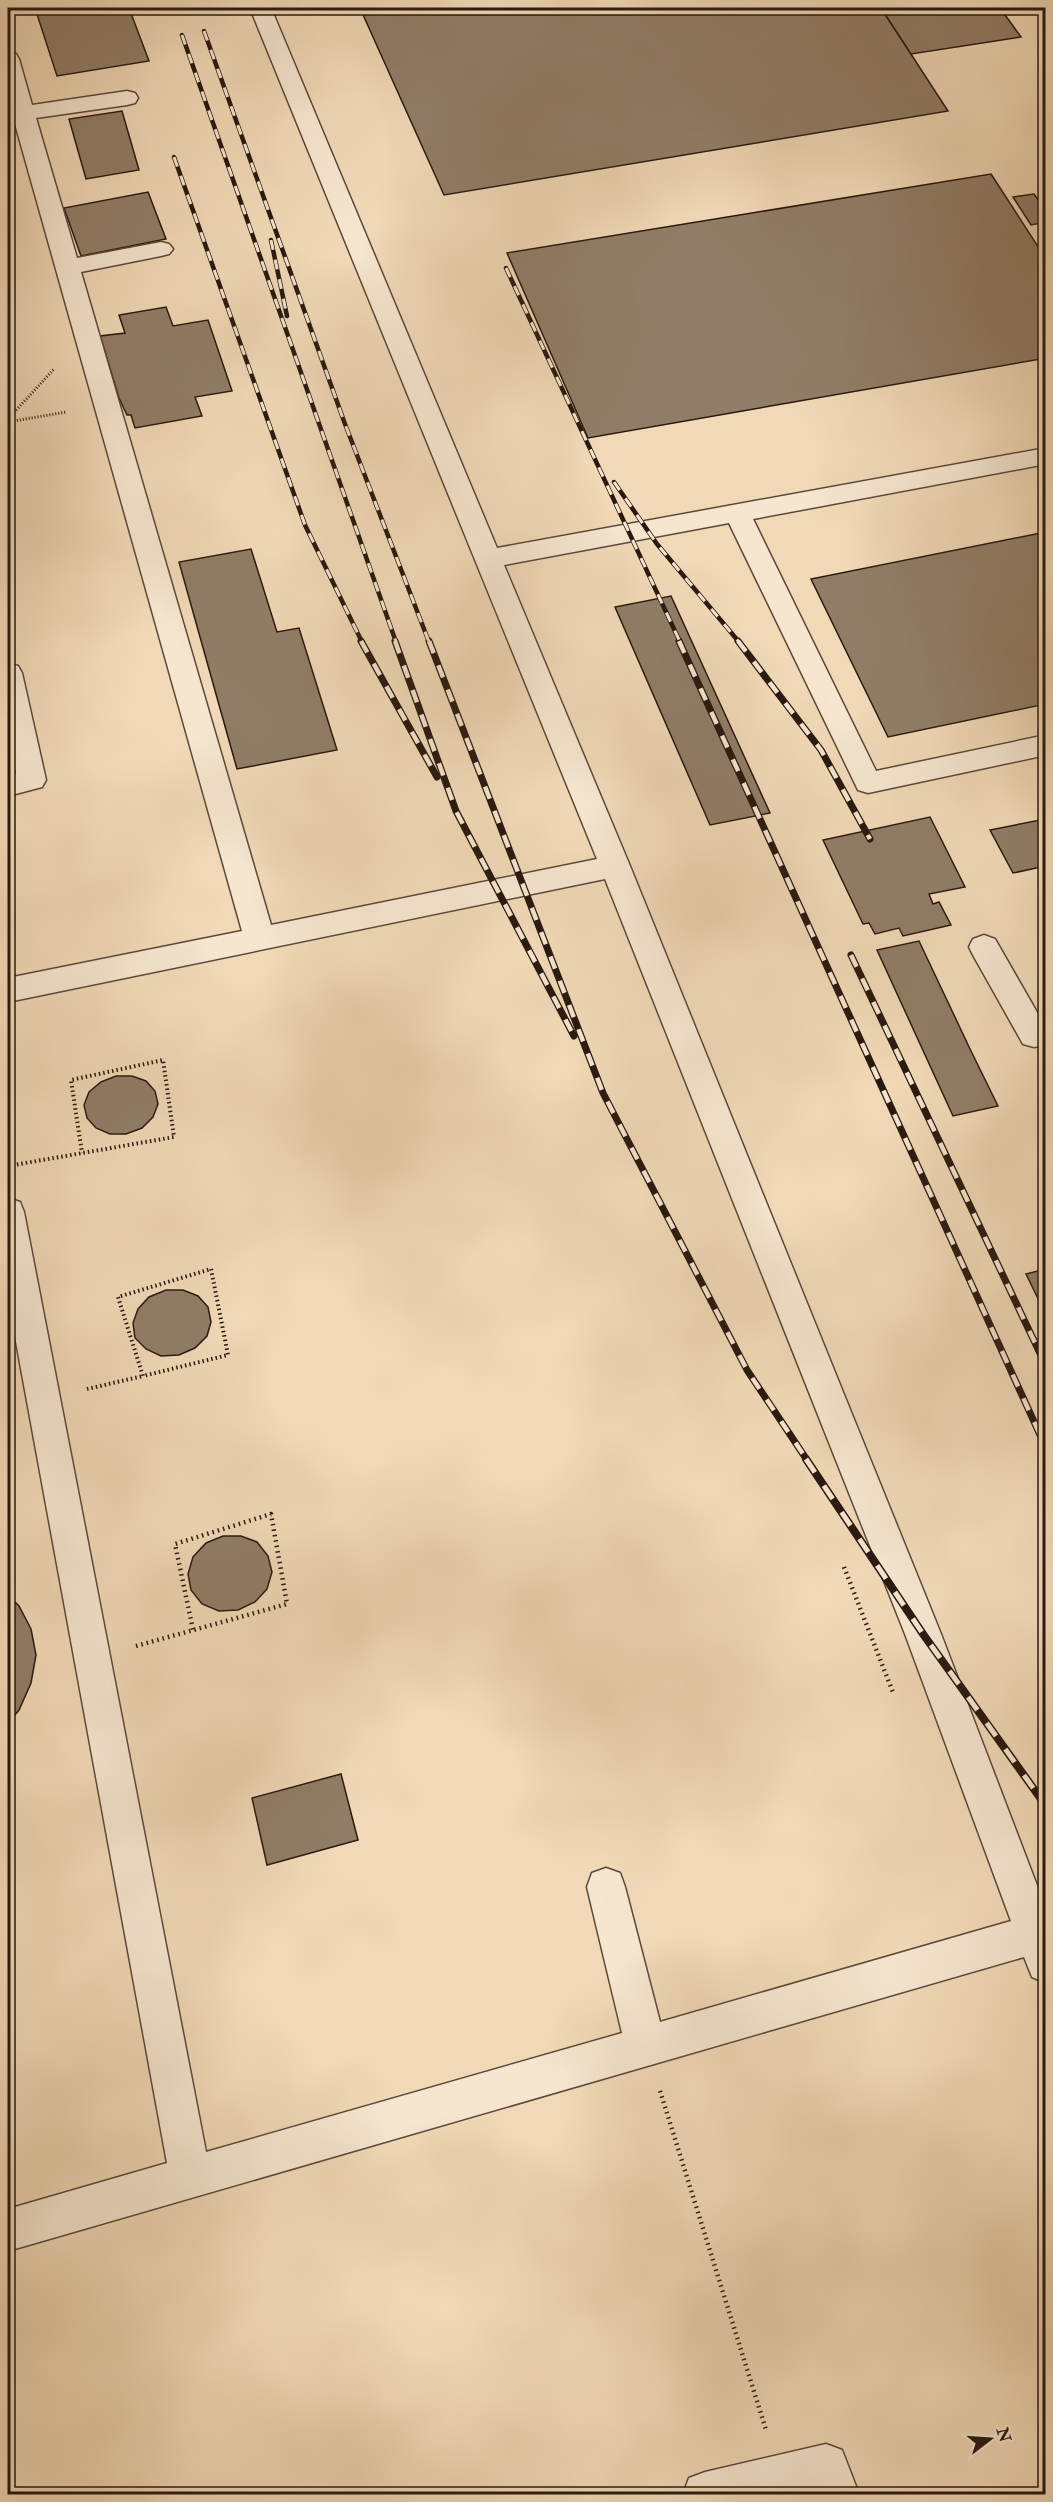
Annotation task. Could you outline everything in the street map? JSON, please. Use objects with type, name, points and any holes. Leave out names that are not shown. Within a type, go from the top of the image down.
[{"type":"lane","points":[[8,2230],[646,2047],[1042,1944],[923,1634],[615,866],[260,8]]},
{"type":"lane","points":[[8,59],[259,936]]},
{"type":"lane","points":[[23,113],[127,98]]},
{"type":"lane","points":[[67,267],[161,249]]},
{"type":"lane","points":[[488,559],[1046,456]]},
{"type":"lane","points":[[737,513],[868,783],[1046,745]]},
{"type":"lane","points":[[8,673],[32,780],[8,786]]},
{"type":"lane","points":[[8,990],[259,936],[498,892],[615,866]]},
{"type":"lane","points":[[984,947],[1034,1035],[1046,1033]]},
{"type":"lane","points":[[8,1212],[190,2178]]},
{"type":"lane","points":[[606,1887],[646,2047]]},
{"type":"lane","points":[[705,2494],[826,2466],[837,2494]]},
{"type":"path","points":[[8,421],[87,334]]},
{"type":"path","points":[[8,421],[106,404]]},
{"type":"path","points":[[8,1166],[174,1137],[163,1060],[71,1080],[82,1153]]},
{"type":"path","points":[[43,1399],[143,1376],[228,1355],[211,1269],[118,1297],[143,1376]]},
{"type":"path","points":[[92,1658],[287,1604],[272,1514],[175,1544],[193,1630]]},
{"type":"path","points":[[646,2047],[780,2477]]},
{"type":"building","points":[[35,8],[129,8],[149,61],[57,76]]},
{"type":"building","points":[[360,8],[881,8],[948,111],[444,195]]},
{"type":"building","points":[[881,8],[1000,8],[1021,37],[911,54]]},
{"type":"building","points":[[122,111],[139,170],[86,179],[69,119]]},
{"type":"building","points":[[991,174],[1046,259],[1046,358],[588,438],[507,253]]},
{"type":"building","points":[[148,192],[166,239],[81,256],[64,208]]},
{"type":"building","points":[[1034,194],[1046,211],[1046,222],[1031,225],[1013,197]]},
{"type":"building","points":[[166,307],[173,326],[208,320],[232,391],[195,397],[202,416],[135,428],[131,415],[127,415],[119,398],[100,336],[125,333],[119,315]]},
{"type":"building","points":[[1046,532],[1046,704],[888,737],[811,579]]},
{"type":"building","points":[[251,549],[277,632],[299,628],[337,750],[237,769],[179,562]]},
{"type":"building","points":[[671,596],[770,813],[710,825],[615,607]]},
{"type":"building","points":[[930,817],[965,887],[929,894],[933,904],[939,902],[951,925],[903,936],[899,928],[875,934],[869,923],[863,924],[823,840]]},
{"type":"building","points":[[1040,820],[1046,830],[1046,866],[1013,873],[990,830]]},
{"type":"building","points":[[919,941],[998,1106],[953,1116],[877,950]]},
{"type":"building","points":[[116,1076],[132,1076],[146,1081],[155,1091],[158,1104],[153,1117],[142,1128],[126,1134],[110,1134],[96,1128],[87,1118],[84,1105],[89,1092],[101,1082]]},
{"type":"building","points":[[1046,1269],[1046,1315],[1026,1274]]},
{"type":"building","points":[[166,1290],[183,1290],[198,1296],[208,1307],[211,1322],[207,1336],[195,1348],[179,1355],[161,1356],[146,1349],[135,1338],[133,1323],[138,1309],[149,1297]]},
{"type":"building","points":[[223,1536],[241,1536],[257,1542],[268,1556],[272,1572],[267,1589],[255,1602],[238,1610],[219,1611],[202,1604],[191,1590],[188,1574],[193,1557],[206,1543]]},
{"type":"building","points":[[8,1595],[19,1606],[31,1629],[36,1655],[31,1683],[19,1710],[8,1723]]},
{"type":"building","points":[[341,1774],[358,1840],[267,1865],[252,1798]]},
{"type":"railway","points":[[204,31],[345,424],[429,642]]},
{"type":"railway","points":[[182,35],[396,642]]},
{"type":"railway","points":[[174,157],[305,525],[362,642]]},
{"type":"railway","points":[[271,240],[287,316]]},
{"type":"railway","points":[[506,268],[680,642]]},
{"type":"railway","points":[[614,482],[657,544],[739,642]]},
{"type":"railway","points":[[361,641],[437,777]]},
{"type":"railway","points":[[395,641],[456,811],[574,1036]]},
{"type":"railway","points":[[429,641],[603,1093],[747,1370],[807,1460]]},
{"type":"railway","points":[[679,641],[1046,1448]]},
{"type":"railway","points":[[738,641],[821,750],[870,839]]},
{"type":"railway","points":[[851,955],[1046,1366]]},
{"type":"railway","points":[[806,1459],[923,1634],[1046,1806]]}]
